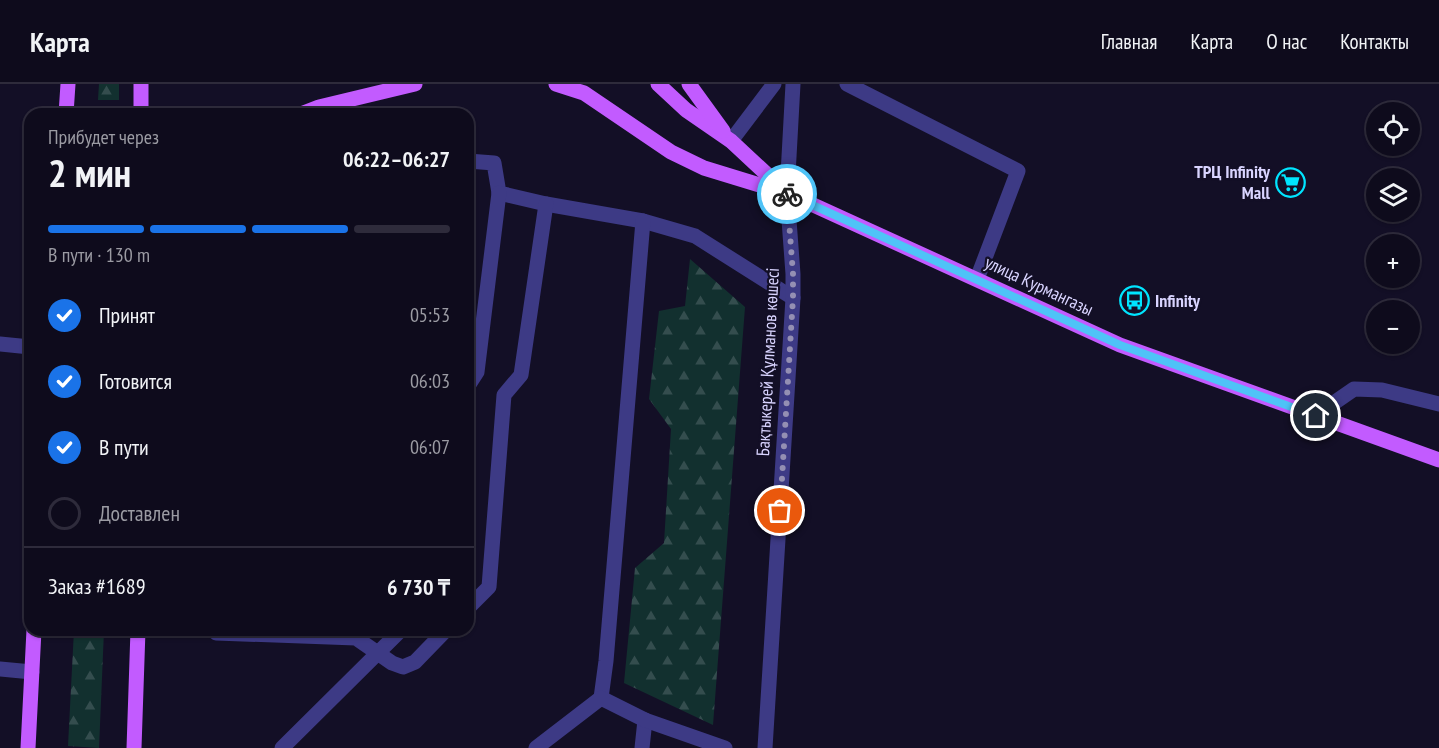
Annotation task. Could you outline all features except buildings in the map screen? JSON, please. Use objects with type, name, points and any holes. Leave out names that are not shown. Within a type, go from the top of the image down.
[{"type":"main road","points":[[66,108],[68,84]]},
{"type":"main road","points":[[141,84],[141,108]]},
{"type":"main road","points":[[319,108],[416,84]]},
{"type":"main road","points":[[556,84],[584,93],[671,152],[704,168],[786,193]]},
{"type":"main road","name":"улица Курмангазы","points":[[658,84],[686,110],[730,141],[786,193],[1120,345],[1439,460]]},
{"type":"main road","points":[[689,84],[730,141]]},
{"type":"main road","points":[[28,748],[34,636]]},
{"type":"main road","points":[[134,748],[138,636]]},
{"type":"street","points":[[730,141],[774,84]]},
{"type":"street","name":"Бақтыкерей Құлманов көшесі","points":[[765,748],[793,298],[786,193],[793,84]]},
{"type":"street","points":[[847,84],[1018,171],[977,279]]},
{"type":"street","points":[[474,161],[495,163],[499,194],[477,372],[474,377]]},
{"type":"street","points":[[499,194],[642,221],[695,236],[793,298]]},
{"type":"street","points":[[474,602],[489,586],[504,395],[521,375],[546,204]]},
{"type":"street","points":[[536,748],[601,698],[606,661],[642,221]]},
{"type":"street","points":[[0,344],[24,346]]},
{"type":"street","points":[[1316,416],[1354,389],[1382,390],[1439,404]]},
{"type":"street","points":[[286,636],[356,639],[392,663],[403,667],[415,662],[440,636]]},
{"type":"street","points":[[282,748],[395,636]]},
{"type":"street","points":[[0,669],[32,672]]},
{"type":"street","points":[[601,698],[645,720],[725,748]]},
{"type":"street","points":[[642,748],[645,720]]},
{"type":"green space","points":[[99,84],[119,84],[119,100],[98,100]]},
{"type":"green space","points":[[690,259],[745,307],[713,725],[624,683],[635,568],[664,543],[671,429],[649,399],[659,311],[685,306]]},
{"type":"green space","points":[[74,636],[104,636],[99,748],[68,746]]},
{"type":"way so far","points":[[780,511],[793,298],[787,194]]},
{"type":"place","name":"ТРЦ Infinity Mall","points":[[1291,182]]},
{"type":"place","name":"Infinity","points":[[1134,301]]},
{"type":"route","points":[[787,194],[1120,345],[1316,416]]}]
